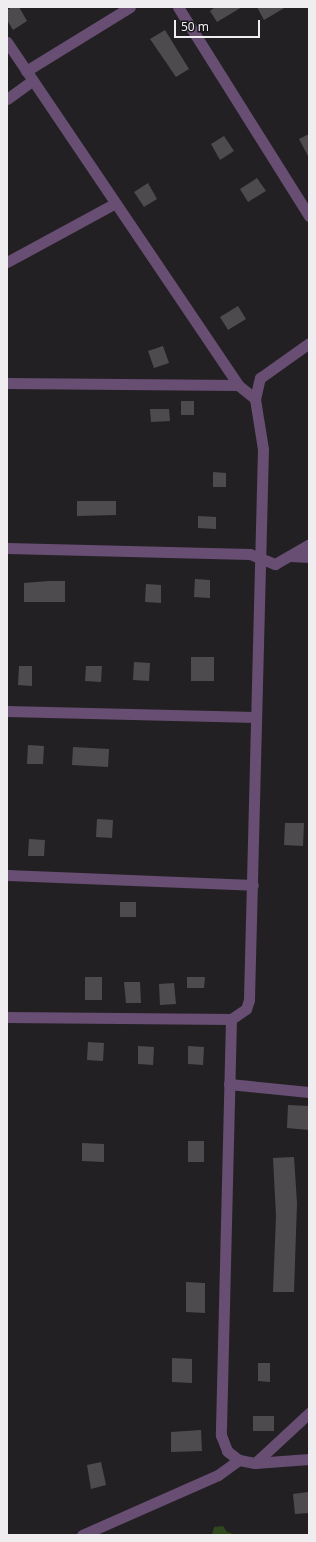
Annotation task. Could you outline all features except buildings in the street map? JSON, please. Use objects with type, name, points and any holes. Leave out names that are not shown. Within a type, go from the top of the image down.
[{"type":"street","points":[[7,99],[29,76],[130,7]]},
{"type":"street","points":[[178,7],[309,216]]},
{"type":"street","points":[[7,42],[114,204],[238,385],[255,399]]},
{"type":"street","points":[[7,262],[114,204]]},
{"type":"street","points":[[7,1017],[232,1019],[243,1012],[249,1000],[256,717],[262,562],[263,449],[255,399],[260,378],[309,343]]},
{"type":"street","points":[[7,383],[238,385]]},
{"type":"street","points":[[7,548],[250,554],[262,562],[275,564],[309,544]]},
{"type":"street","points":[[290,556],[309,557]]},
{"type":"street","points":[[7,712],[256,717]]},
{"type":"street","points":[[7,875],[253,885]]},
{"type":"street","points":[[232,1019],[229,1084],[221,1435],[227,1451],[238,1460],[255,1464],[309,1459]]},
{"type":"street","points":[[229,1084],[309,1092]]},
{"type":"street","points":[[255,1464],[309,1413]]},
{"type":"street","points":[[82,1535],[218,1475],[238,1460]]},
{"type":"green space","points":[[223,1526],[227,1532],[237,1535],[212,1535],[214,1527]]}]
